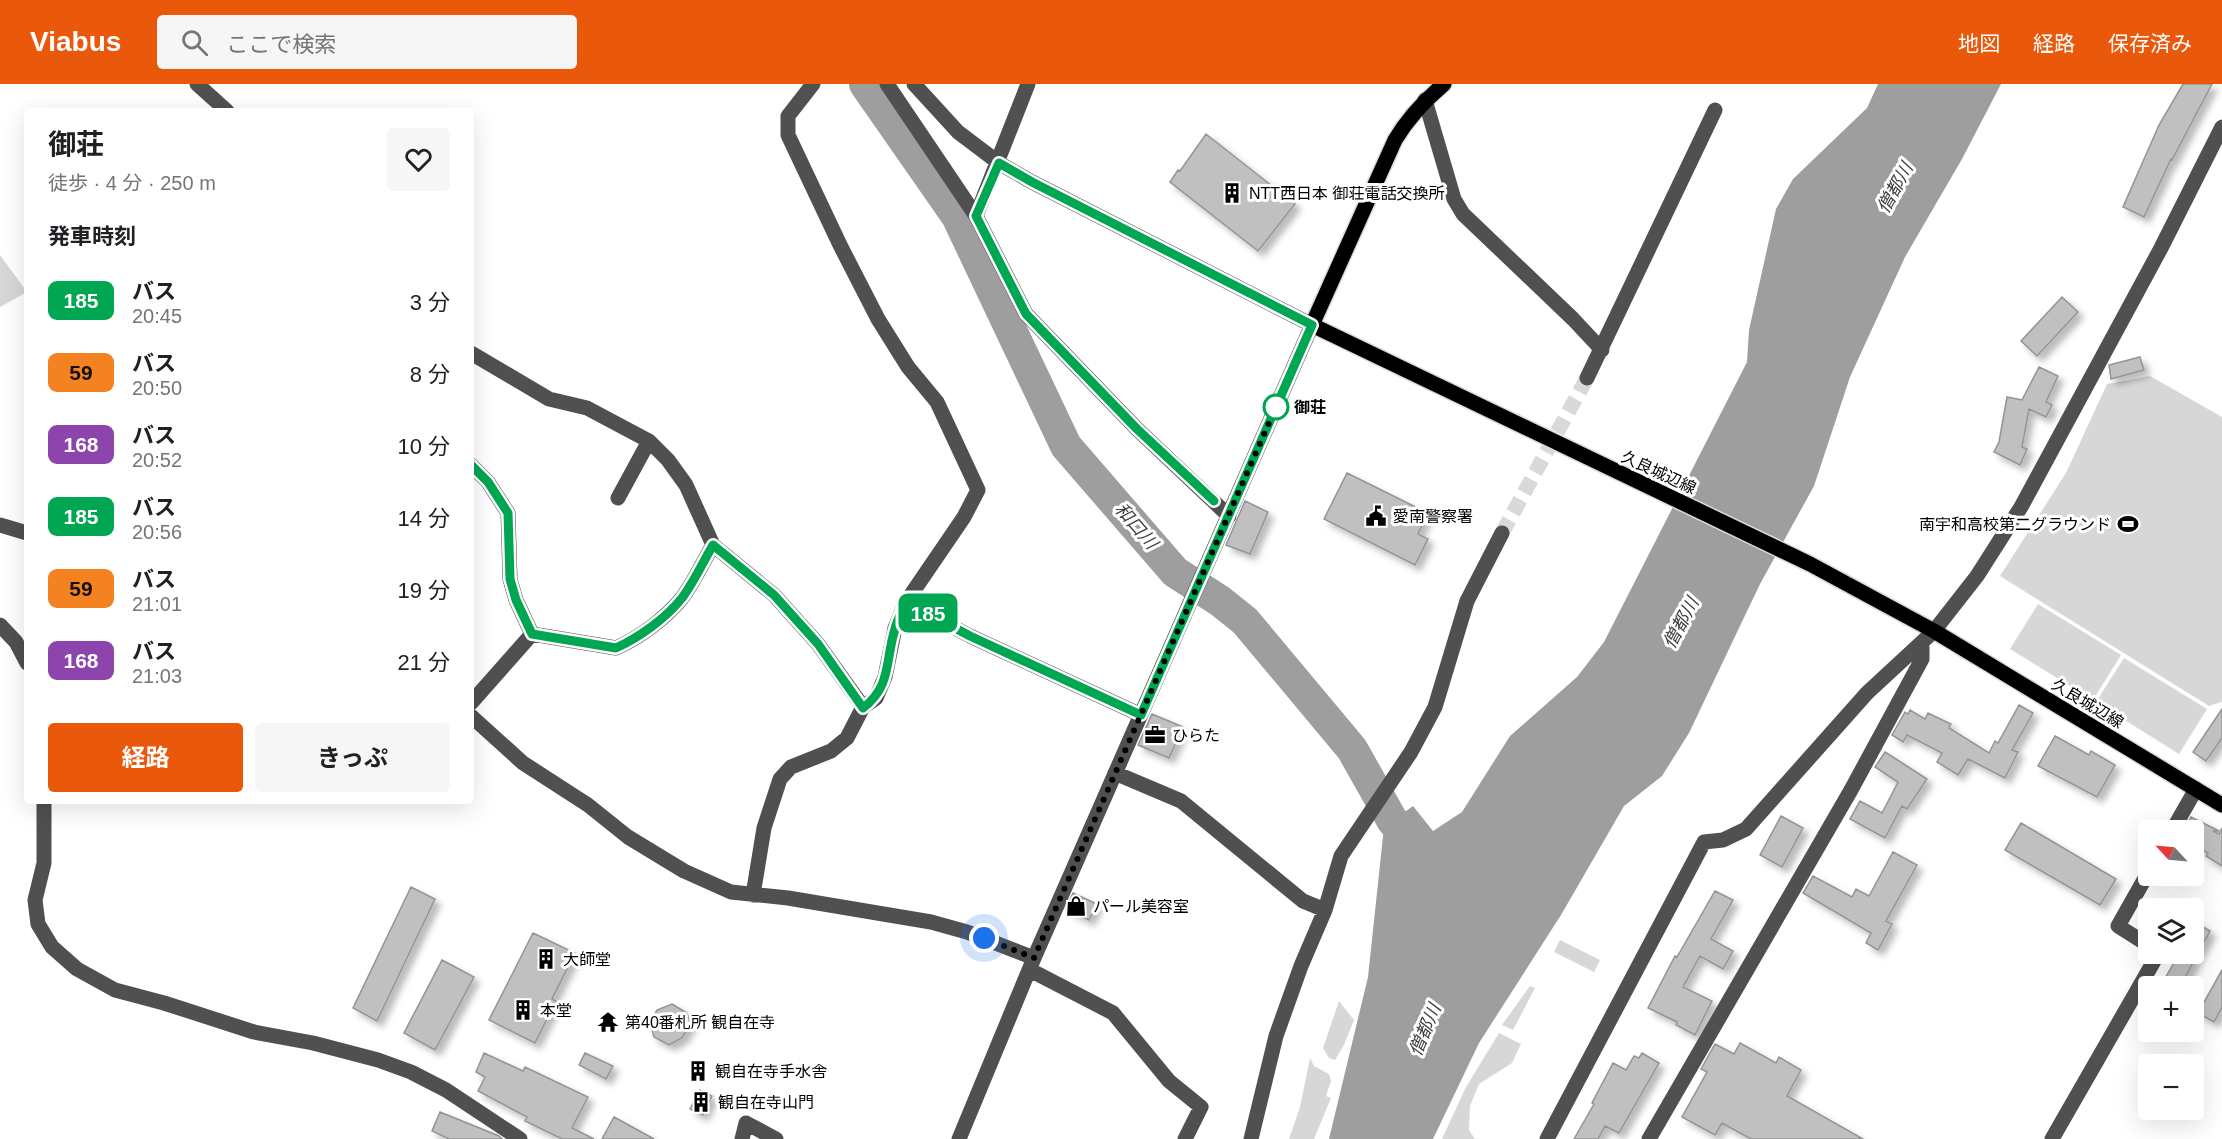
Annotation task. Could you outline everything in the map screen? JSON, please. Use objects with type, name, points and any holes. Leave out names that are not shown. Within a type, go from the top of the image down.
[{"type":"main road","points":[[1312,325],[1395,140],[1406,122],[1425,100],[1444,84]]},
{"type":"main road","name":"久良城辺線","points":[[1312,325],[1810,564],[1934,631],[2222,805]]},
{"type":"street","points":[[197,84],[224,108]]},
{"type":"street","points":[[753,895],[764,828],[780,779],[791,767],[831,751],[847,738],[863,708],[876,698],[885,677],[895,628],[906,602],[964,517],[978,490],[937,402],[908,366],[878,319],[788,135],[788,116],[813,84]]},
{"type":"street","points":[[887,84],[976,216],[1026,314],[1137,429],[1229,516]]},
{"type":"street","points":[[914,84],[958,132],[999,163],[1312,325],[1032,964],[959,1139]]},
{"type":"street","points":[[976,216],[999,163],[1028,84]]},
{"type":"street","points":[[1425,100],[1454,199],[1463,214],[1573,319],[1602,350]]},
{"type":"street","points":[[1587,378],[1715,110]]},
{"type":"street","points":[[1547,1139],[1704,842],[1723,840],[1746,829],[1867,693],[1934,631],[1977,576],[2020,507],[2161,248],[2222,127]]},
{"type":"street","points":[[474,355],[549,399],[587,408],[649,441],[668,460],[686,485],[713,545],[774,595],[818,644],[863,708]]},
{"type":"street","points":[[618,498],[649,441]]},
{"type":"street","points":[[474,468],[488,482],[508,513],[510,579],[516,600],[532,634]]},
{"type":"street","points":[[0,525],[24,532]]},
{"type":"street","points":[[1251,1139],[1276,1036],[1301,966],[1325,910],[1341,856],[1411,752],[1435,707],[1467,601],[1502,533]]},
{"type":"street","points":[[532,634],[616,648],[629,642],[665,615],[683,597],[713,545]]},
{"type":"street","points":[[906,602],[970,636],[1141,715]]},
{"type":"street","points":[[0,625],[16,642],[24,657]]},
{"type":"street","points":[[474,700],[532,634]]},
{"type":"street","points":[[1649,1139],[1856,780],[1922,659],[1922,644]]},
{"type":"street","points":[[474,719],[523,763],[588,805],[628,837],[684,871],[731,892],[788,898],[931,922],[967,932],[1032,964],[1113,1013],[1169,1081],[1201,1107],[1185,1139]]},
{"type":"street","points":[[1115,773],[1181,801],[1303,901],[1325,910]]},
{"type":"street","points":[[2178,820],[2196,789]]},
{"type":"street","points":[[44,804],[44,862],[35,900],[38,924],[52,947],[77,969],[115,990],[254,1032],[314,1043],[378,1060],[411,1072],[446,1090],[520,1139]]},
{"type":"street","points":[[2138,939],[2118,926],[2141,886]]},
{"type":"street","points":[[2052,1139],[2152,964]]},
{"type":"street","points":[[742,1139],[746,1123],[776,1139]]},
{"type":"shaded area","points":[[0,255],[24,288],[24,294],[0,307]]},
{"type":"shaded area","name":"南宇和高校第二グラウンド","points":[[2150,376],[2222,417],[2222,702],[2209,706],[2000,576],[2066,473],[2107,384]]},
{"type":"shaded area","points":[[2038,604],[2121,655],[2093,700],[2010,649]]},
{"type":"shaded area","points":[[2124,658],[2207,709],[2179,754],[2096,702]]},
{"type":"shaded area","points":[[1560,940],[1600,960],[1594,972],[1554,952]]},
{"type":"shaded area","points":[[1530,986],[1535,988],[1513,1030],[1502,1025]]},
{"type":"shaded area","points":[[1339,1001],[1354,1020],[1335,1060],[1329,1058],[1323,1048]]},
{"type":"shaded area","points":[[1499,1033],[1521,1044],[1512,1063],[1479,1084],[1470,1106],[1469,1130],[1475,1139],[1442,1139],[1466,1087]]},
{"type":"shaded area","points":[[1310,1058],[1314,1066],[1329,1074],[1331,1081],[1326,1096],[1331,1098],[1314,1139],[1289,1139],[1300,1107]]},
{"type":"water","name":"僧都川","points":[[1878,84],[2001,84],[1962,159],[1905,257],[1850,377],[1814,486],[1760,584],[1689,733],[1662,776],[1624,806],[1561,915],[1479,1043],[1433,1139],[1329,1139],[1368,977],[1384,827],[1413,806],[1433,831],[1462,812],[1510,736],[1577,677],[1604,642],[1747,362],[1749,330],[1776,209],[1793,179],[1867,108]]},
{"type":"building","points":[[2183,84],[2212,84],[2171,159],[2144,217],[2123,207],[2159,125]]},
{"type":"building","name":"NTT西日本 御荘電話交換所","points":[[1206,134],[1295,204],[1258,251],[1170,182]]},
{"type":"building","points":[[2062,297],[2078,312],[2037,356],[2021,341]]},
{"type":"building","points":[[2140,357],[2144,370],[2111,379],[2109,365]]},
{"type":"building","points":[[2039,367],[2058,376],[2046,402],[2052,405],[2046,417],[2029,409],[2022,447],[2027,449],[2020,465],[1994,452],[1999,442],[2007,397],[2022,400]]},
{"type":"building","name":"愛南警察署","points":[[1347,473],[1428,513],[1418,534],[1428,539],[1415,565],[1324,519]]},
{"type":"building","points":[[1245,501],[1268,512],[1250,554],[1226,545]]},
{"type":"building","points":[[2019,705],[2033,713],[2012,750],[2018,752],[2005,778],[1968,759],[1958,775],[1937,762],[1942,753],[1907,735],[1903,742],[1892,735],[1905,712],[1908,714],[1910,710],[1925,719],[1928,713],[1951,724],[1949,728],[1989,753],[1995,741],[1998,743]]},
{"type":"building","points":[[2222,709],[2222,738],[2206,761],[2193,752]]},
{"type":"building","points":[[1152,714],[1183,727],[1169,758],[1138,745]]},
{"type":"building","points":[[2055,736],[2089,755],[2091,751],[2115,765],[2097,797],[2038,766]]},
{"type":"building","points":[[1885,752],[1927,779],[1907,809],[1902,806],[1885,838],[1850,819],[1860,801],[1882,813],[1898,782],[1875,767]]},
{"type":"building","points":[[1781,816],[1803,828],[1782,867],[1760,855]]},
{"type":"building","points":[[2021,823],[2116,879],[2100,905],[2005,850]]},
{"type":"building","points":[[2204,824],[2219,831],[2213,831],[2219,834],[2222,828],[2222,866],[2206,856],[2208,853],[2204,851]]},
{"type":"building","points":[[1893,852],[1917,865],[1886,921],[1892,924],[1878,950],[1866,943],[1871,933],[1803,893],[1813,876],[1852,897],[1856,889],[1869,896]]},
{"type":"building","points":[[411,887],[435,899],[377,1021],[353,1008]]},
{"type":"building","points":[[1715,891],[1733,900],[1711,939],[1733,951],[1723,969],[1700,956],[1683,987],[1712,1001],[1695,1035],[1676,1025],[1677,1022],[1648,1008],[1675,956],[1677,957]]},
{"type":"building","points":[[1073,893],[1097,904],[1089,920],[1066,909]]},
{"type":"building","points":[[2204,927],[2210,931],[2204,942]]},
{"type":"building","points":[[533,933],[575,953],[552,999],[556,1001],[535,1043],[489,1020]]},
{"type":"building","points":[[442,960],[474,977],[435,1050],[404,1033]]},
{"type":"building","points":[[2173,964],[2192,964],[2186,976],[2166,976]]},
{"type":"building","points":[[2222,970],[2222,1007],[2214,1022],[2204,1016],[2204,1002]]},
{"type":"building","points":[[672,1004],[687,1013],[691,1023],[682,1038],[669,1045],[654,1037],[650,1023],[657,1010]]},
{"type":"building","points":[[1740,1043],[1776,1063],[1779,1057],[1801,1070],[1787,1096],[1863,1139],[1751,1139],[1722,1123],[1715,1135],[1682,1117],[1707,1072],[1701,1069],[1715,1044],[1734,1054]]},
{"type":"building","points":[[484,1053],[523,1071],[525,1067],[588,1097],[572,1128],[594,1139],[562,1139],[525,1121],[527,1117],[478,1091],[485,1077],[476,1072]]},
{"type":"building","points":[[585,1053],[613,1066],[606,1079],[579,1065]]},
{"type":"building","points":[[1642,1053],[1659,1063],[1619,1133],[1605,1126],[1598,1139],[1574,1139],[1594,1104],[1592,1103],[1613,1063],[1626,1070],[1634,1056],[1639,1058]]},
{"type":"building","name":"観自在寺山門","points":[[700,1090],[712,1096],[703,1115],[690,1109]]},
{"type":"building","points":[[440,1112],[502,1139],[449,1139],[432,1131]]},
{"type":"building","points":[[614,1117],[654,1139],[602,1139]]},
{"type":"waterway","name":"和口川","points":[[865,84],[957,216],[1066,446],[1175,572],[1220,601],[1245,621],[1352,749],[1392,820],[1419,853]]},
{"type":"tunnel","points":[[1502,533],[1587,378]]},
{"type":"bus line","name":"185","points":[[474,468],[488,482],[508,513],[510,579],[516,600],[532,634],[616,648],[629,642],[665,615],[683,597],[713,545],[774,595],[818,644],[863,708],[876,698],[885,677],[895,628],[906,602],[970,636],[1141,715],[1312,325],[1130,233],[999,163],[976,216],[1026,314],[1137,429],[1214,501]]},
{"type":"place","name":"NTT西日本 御荘電話交換所","points":[[1232,193]]},
{"type":"place","name":"御荘","points":[[1276,407]]},
{"type":"place","name":"愛南警察署","points":[[1376,516]]},
{"type":"place","name":"南宇和高校第二グラウンド","points":[[2128,524]]},
{"type":"place","name":"ひらた","points":[[1155,735]]},
{"type":"place","name":"パール美容室","points":[[1076,906]]},
{"type":"place","name":"大師堂","points":[[546,959]]},
{"type":"place","name":"本堂","points":[[523,1010]]},
{"type":"place","name":"第40番札所 観自在寺","points":[[608,1022]]},
{"type":"place","name":"観自在寺手水舎","points":[[698,1071]]},
{"type":"place","name":"観自在寺山門","points":[[701,1102]]},
{"type":"route","points":[[984,938],[1034,958],[1276,407]]}]
